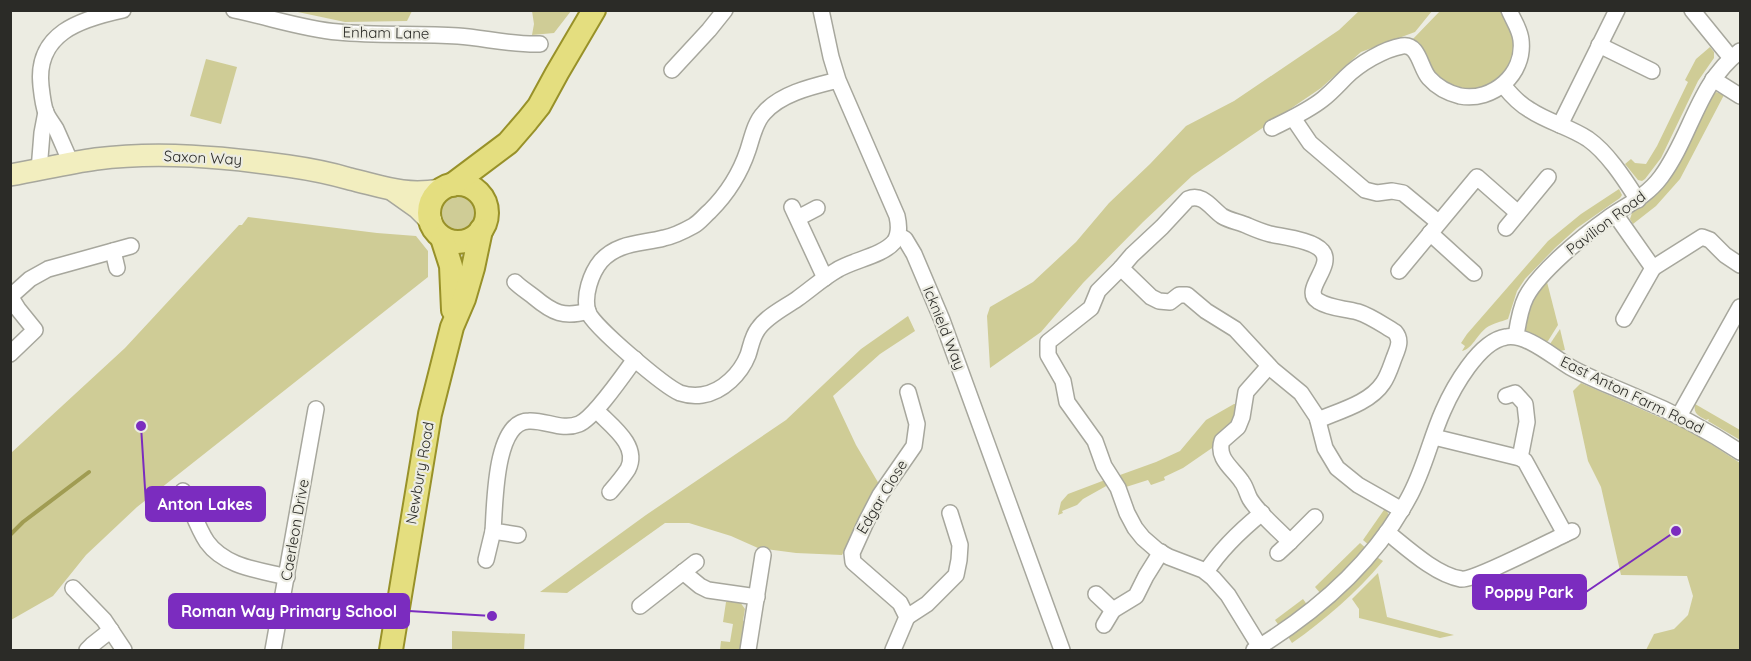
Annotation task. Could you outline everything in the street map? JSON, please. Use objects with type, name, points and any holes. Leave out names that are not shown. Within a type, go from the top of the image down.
[{"type":"main road","points":[[508,143],[446,187],[431,204],[436,230],[450,242],[466,241],[481,230],[486,217],[484,201],[490,176],[508,143],[539,106],[594,10]]},
{"type":"main road","points":[[446,187],[468,186],[475,190],[484,201]]},
{"type":"main road","name":"Newbury Road","points":[[436,230],[451,266],[452,327]]},
{"type":"main road","name":"Newbury Road","points":[[391,651],[430,414],[452,327],[467,289],[481,230]]},
{"type":"main road","name":"Newbury Road","points":[[384,651],[395,621]]},
{"type":"street","points":[[71,163],[46,112],[42,95],[40,72],[45,52],[58,35],[79,23],[123,10]]},
{"type":"street","name":"Enham Lane","points":[[234,10],[334,32],[425,34],[476,37],[514,44],[540,44]]},
{"type":"street","points":[[672,70],[724,10]]},
{"type":"street","name":"Icknield Way","points":[[821,10],[838,80],[897,216],[898,235],[904,239],[914,254],[942,320],[1062,651]]},
{"type":"street","points":[[1272,128],[1323,99],[1362,64],[1401,46],[1414,49],[1429,78],[1451,93],[1476,96],[1490,92],[1503,85],[1515,69],[1521,52],[1520,35],[1509,10]]},
{"type":"street","points":[[1560,125],[1617,10]]},
{"type":"street","points":[[1692,10],[1736,54]]},
{"type":"street","points":[[1599,45],[1652,70]]},
{"type":"street","name":"Pavilion Road","points":[[1516,336],[1523,303],[1532,288],[1564,253],[1589,232],[1638,200],[1655,184],[1668,167],[1713,79],[1736,54]]},
{"type":"street","points":[[1713,79],[1740,96]]},
{"type":"street","points":[[838,80],[789,96],[765,111],[757,124],[742,167],[732,185],[720,202],[698,223],[664,238],[619,247],[608,255],[598,266],[591,279],[588,311],[601,330],[664,383],[680,393],[699,395],[712,392],[731,380],[741,368],[756,332],[762,324],[825,278],[847,264],[878,252],[893,243],[898,235]]},
{"type":"street","points":[[1503,85],[1516,100],[1528,109],[1580,134],[1598,147],[1638,200]]},
{"type":"street","points":[[39,170],[46,112]]},
{"type":"street","points":[[1293,118],[1310,143],[1365,190],[1373,193],[1392,191],[1403,193],[1474,273]]},
{"type":"street","name":"Saxon Way","points":[[10,176],[71,163],[135,156],[199,157],[232,159],[326,173],[393,191],[419,193],[446,187]]},
{"type":"street","points":[[1399,271],[1477,177],[1518,213]]},
{"type":"street","points":[[1506,228],[1548,177]]},
{"type":"street","name":"Saxon Way","points":[[393,191],[417,208],[436,230]]},
{"type":"street","points":[[1318,420],[1357,403],[1376,391],[1385,378],[1400,340],[1395,332],[1363,314],[1335,309],[1315,299],[1314,289],[1325,261],[1320,249],[1301,240],[1269,234],[1230,220],[1198,197],[1191,197],[1183,203],[1096,292],[1091,308],[1048,342],[1049,358],[1063,381],[1068,406],[1095,441],[1104,466],[1118,488],[1132,523],[1143,538],[1161,552],[1206,572],[1219,583],[1228,595],[1257,649],[1300,620],[1367,557],[1402,510],[1417,482],[1444,409],[1467,369],[1492,342],[1507,336],[1516,336]]},
{"type":"street","points":[[817,208],[795,213],[825,278]]},
{"type":"street","points":[[1615,214],[1653,268]]},
{"type":"street","points":[[1624,319],[1653,268],[1694,242],[1705,237],[1740,265]]},
{"type":"street","points":[[10,354],[41,334],[18,309],[11,296],[30,279],[48,269],[131,246]]},
{"type":"street","points":[[113,251],[117,268]]},
{"type":"street","points":[[1121,268],[1156,300],[1170,302],[1179,295],[1189,296],[1206,311],[1239,332],[1269,366],[1301,393],[1318,420],[1325,448],[1337,468],[1358,485],[1402,510]]},
{"type":"street","points":[[515,282],[545,306],[559,313],[574,315],[588,311]]},
{"type":"street","points":[[1678,417],[1740,307]]},
{"type":"street","name":"East Anton Farm Road","points":[[1516,336],[1592,378],[1704,429],[1740,452]]},
{"type":"street","points":[[486,560],[493,531],[496,485],[501,459],[506,441],[515,427],[532,420],[571,427],[581,423],[596,410],[635,359]]},
{"type":"street","points":[[1269,366],[1246,392],[1239,425],[1223,440],[1220,449],[1224,460],[1243,482],[1251,500],[1290,542]]},
{"type":"street","name":"Edgar Close","points":[[907,617],[900,603],[854,562],[852,553],[880,495],[914,446],[917,423],[908,392]]},
{"type":"street","points":[[1506,396],[1515,393],[1525,404],[1527,422],[1520,458]]},
{"type":"street","name":"Caerleon Drive","points":[[273,651],[316,409]]},
{"type":"street","points":[[596,410],[628,444],[630,452],[627,469],[610,492]]},
{"type":"street","points":[[1387,532],[1420,558],[1446,574],[1464,580],[1569,533],[1525,461],[1434,437]]},
{"type":"street","points":[[183,491],[202,532],[215,551],[235,564],[287,577]]},
{"type":"street","points":[[893,651],[907,617],[927,604],[956,575],[960,545],[950,513]]},
{"type":"street","points":[[1206,572],[1229,543],[1262,513]]},
{"type":"street","points":[[1278,553],[1315,517]]},
{"type":"street","points":[[493,531],[518,535]]},
{"type":"street","points":[[1104,625],[1113,610],[1136,596],[1161,552]]},
{"type":"street","points":[[748,651],[763,555]]},
{"type":"street","points":[[640,606],[696,562]]},
{"type":"street","points":[[683,572],[708,590],[757,597]]},
{"type":"street","points":[[73,588],[111,630],[124,651]]},
{"type":"street","points":[[1096,594],[1113,610]]},
{"type":"street","points":[[87,651],[111,630]]},
{"type":"shaded area","points":[[532,10],[571,11],[554,33],[532,35],[534,24]]},
{"type":"shaded area","points":[[293,11],[412,11],[407,21],[345,22]]},
{"type":"shaded area","points":[[1359,11],[1432,11],[1415,32],[1361,52],[1321,88],[1192,176],[1083,283],[1041,332],[990,368],[987,316],[990,307],[1033,282],[1076,242],[1109,203],[1186,126],[1234,101],[1339,30]]},
{"type":"shaded area","points":[[1440,11],[1502,11],[1516,44],[1512,65],[1497,85],[1461,92],[1436,79],[1418,44],[1412,40]]},
{"type":"shaded area","points":[[1710,47],[1714,52],[1714,58],[1698,81],[1661,158],[1645,179],[1638,180],[1625,164],[1631,159],[1635,163],[1646,164],[1688,82],[1685,80],[1696,59]]},
{"type":"shaded area","points":[[206,59],[237,67],[221,124],[190,116]]},
{"type":"shaded area","points":[[1716,92],[1724,95],[1680,179],[1656,206],[1633,224],[1630,219],[1632,213],[1653,197],[1675,171]]},
{"type":"shaded area","points":[[1619,189],[1622,195],[1620,198],[1577,228],[1525,279],[1517,291],[1508,319],[1486,328],[1469,348],[1462,351],[1465,346],[1461,343],[1467,334],[1548,241],[1581,214]]},
{"type":"shaded area","points":[[459,193],[467,194],[473,199],[478,205],[478,221],[473,227],[467,232],[459,233],[451,232],[445,227],[440,221],[439,213],[440,205],[445,199],[451,194]]},
{"type":"shaded area","points":[[248,217],[416,236],[428,251],[428,277],[137,507],[86,555],[53,596],[11,620],[11,453],[125,348]]},
{"type":"shaded area","points":[[1545,280],[1558,325],[1548,341],[1542,342],[1524,329],[1528,303]]},
{"type":"shaded area","points":[[908,316],[915,331],[880,354],[833,396],[856,445],[879,484],[842,555],[796,553],[758,548],[731,536],[689,523],[665,523],[567,593],[540,592],[646,515],[786,420],[861,349]]},
{"type":"shaded area","points":[[1560,329],[1565,350],[1560,351],[1550,344]]},
{"type":"shaded area","points":[[1581,383],[1691,431],[1740,463],[1740,650],[1646,650],[1654,634],[1674,629],[1688,615],[1693,596],[1687,576],[1621,575],[1601,487],[1588,461],[1573,391]]},
{"type":"shaded area","points":[[1238,404],[1236,421],[1215,437],[1212,448],[1183,468],[1164,477],[1165,480],[1151,485],[1148,480],[1126,487],[1120,475],[1180,451],[1206,420]]},
{"type":"shaded area","points":[[1695,404],[1740,430],[1740,440],[1708,421],[1709,419],[1706,420],[1699,416],[1695,410]]},
{"type":"shaded area","points":[[1105,480],[1108,485],[1058,515],[1061,502],[1068,494]]},
{"type":"shaded area","points":[[1386,507],[1389,517],[1370,546],[1363,540]]},
{"type":"shaded area","points":[[1360,543],[1367,549],[1321,594],[1315,587]]},
{"type":"shaded area","points":[[1375,556],[1383,561],[1362,584],[1292,643],[1287,635]]},
{"type":"shaded area","points":[[1378,573],[1387,617],[1454,635],[1440,638],[1359,618],[1359,609],[1352,599]]},
{"type":"shaded area","points":[[1303,599],[1308,606],[1280,627],[1275,620]]},
{"type":"shaded area","points":[[726,602],[740,602],[745,609],[743,621],[746,622],[742,650],[720,650],[721,641],[730,642],[733,624],[723,622]]},
{"type":"shaded area","points":[[452,631],[525,634],[524,650],[452,650]]},
{"type":"waterway","points":[[10,535],[23,522],[89,472]]},
{"type":"place","name":"Anton Lakes","points":[[141,426]]},
{"type":"place","name":"Poppy Park","points":[[1676,531]]},
{"type":"place","name":"Roman Way Primary School","points":[[492,616]]}]
